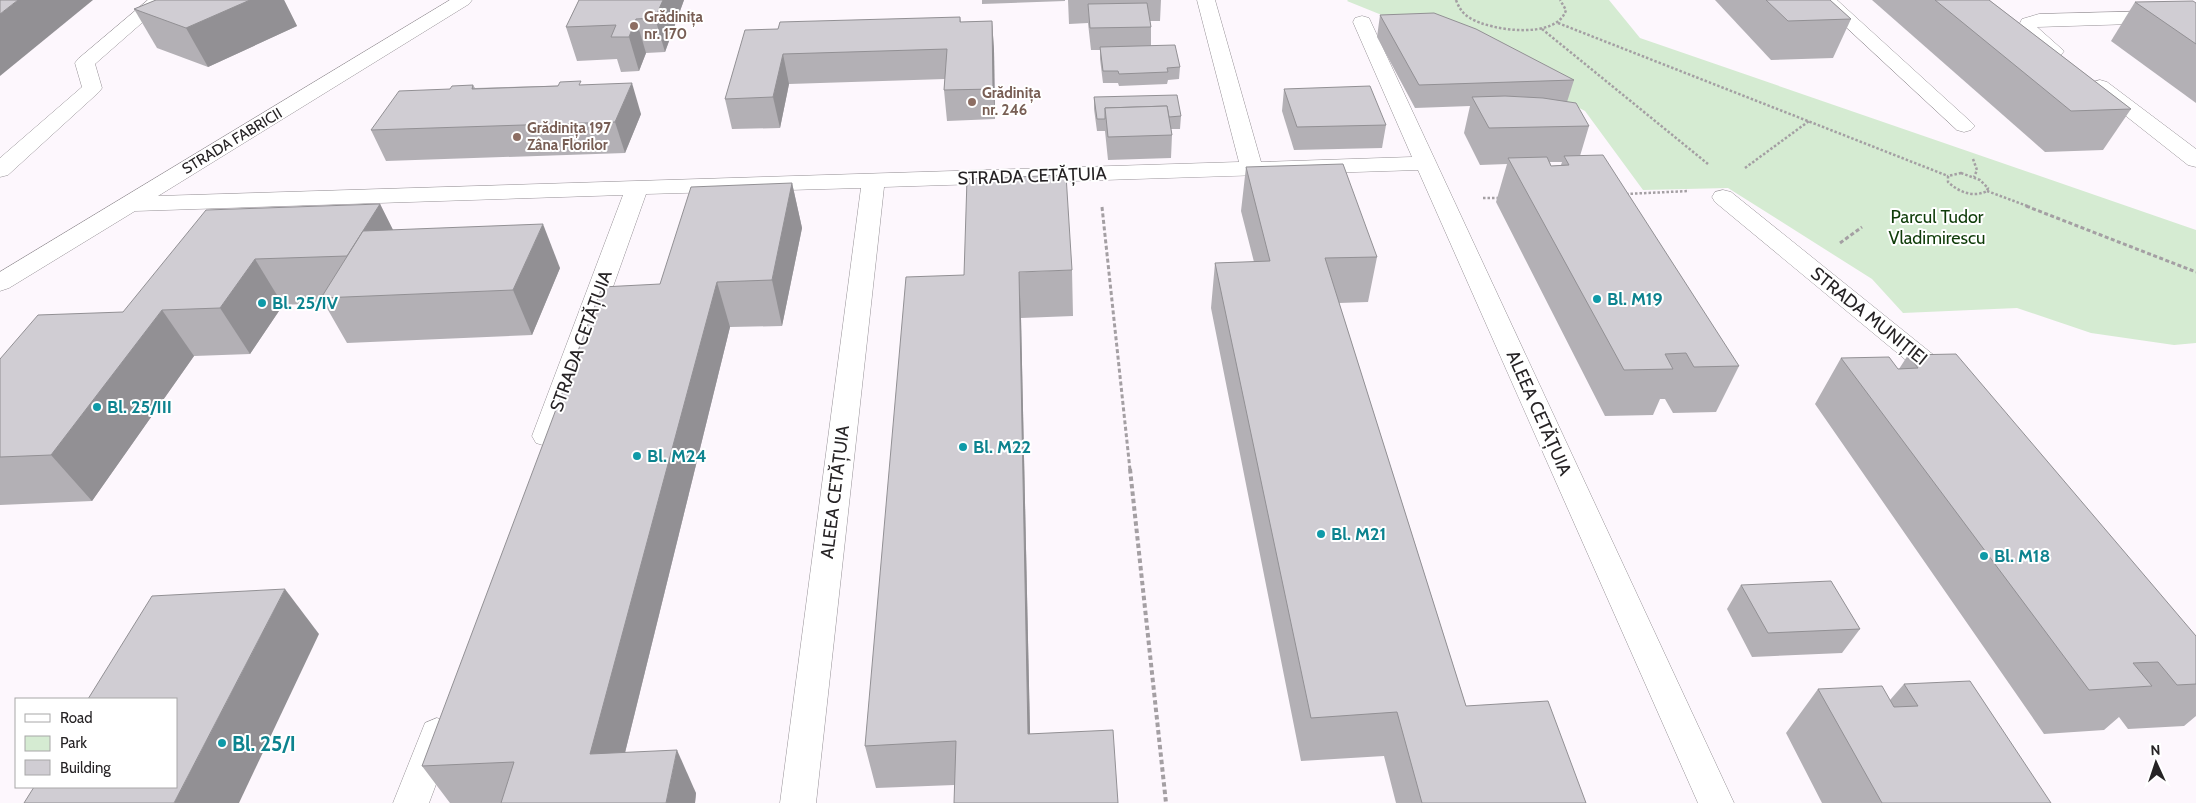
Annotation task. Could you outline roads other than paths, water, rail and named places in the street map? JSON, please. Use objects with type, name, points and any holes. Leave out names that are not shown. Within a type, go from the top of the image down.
[{"type":"street","points":[[0,170],[92,88],[85,63],[159,0]]},
{"type":"street","name":"STRADA FABRICII","points":[[0,283],[463,0]]},
{"type":"street","points":[[1206,0],[1252,168]]},
{"type":"street","points":[[1826,0],[1964,126]]},
{"type":"street","points":[[2196,16],[2039,20],[2029,23],[2026,29],[2196,160]]},
{"type":"street","name":"ALEEA CETĂȚUIA","points":[[1362,22],[1716,803]]},
{"type":"street","name":"STRADA CETĂȚUIA","points":[[129,204],[1426,163]]},
{"type":"street","name":"ALEEA CETĂȚUIA","points":[[798,803],[873,181]]},
{"type":"street","name":"STRADA CETĂȚUIA","points":[[538,458],[637,188]]},
{"type":"street","name":"STRADA MUNIȚIEI","points":[[1723,197],[1946,379],[1965,402]]},
{"type":"street","points":[[411,803],[446,710]]},
{"type":"place","name":"Grădinița nr. 170","points":[[634,26]]},
{"type":"place","name":"Grădinița nr. 246","points":[[972,102]]},
{"type":"place","name":"Grădinița 197 Zâna Florilor","points":[[517,137]]},
{"type":"place","name":"Bl. M19","points":[[1597,299]]},
{"type":"place","name":"Bl. 25/IV","points":[[262,303]]},
{"type":"place","name":"Bl. 25/III","points":[[97,407]]},
{"type":"place","name":"Bl. M22","points":[[963,447]]},
{"type":"place","name":"Bl. M24","points":[[637,456]]},
{"type":"place","name":"Bl. M21","points":[[1321,534]]},
{"type":"place","name":"Bl. M18","points":[[1984,556]]},
{"type":"place","name":"Bl. 25/I","points":[[222,743]]},
{"type":"park label","name":"Parcul Tudor Vladimirescu","points":[[1937,227]]}]
